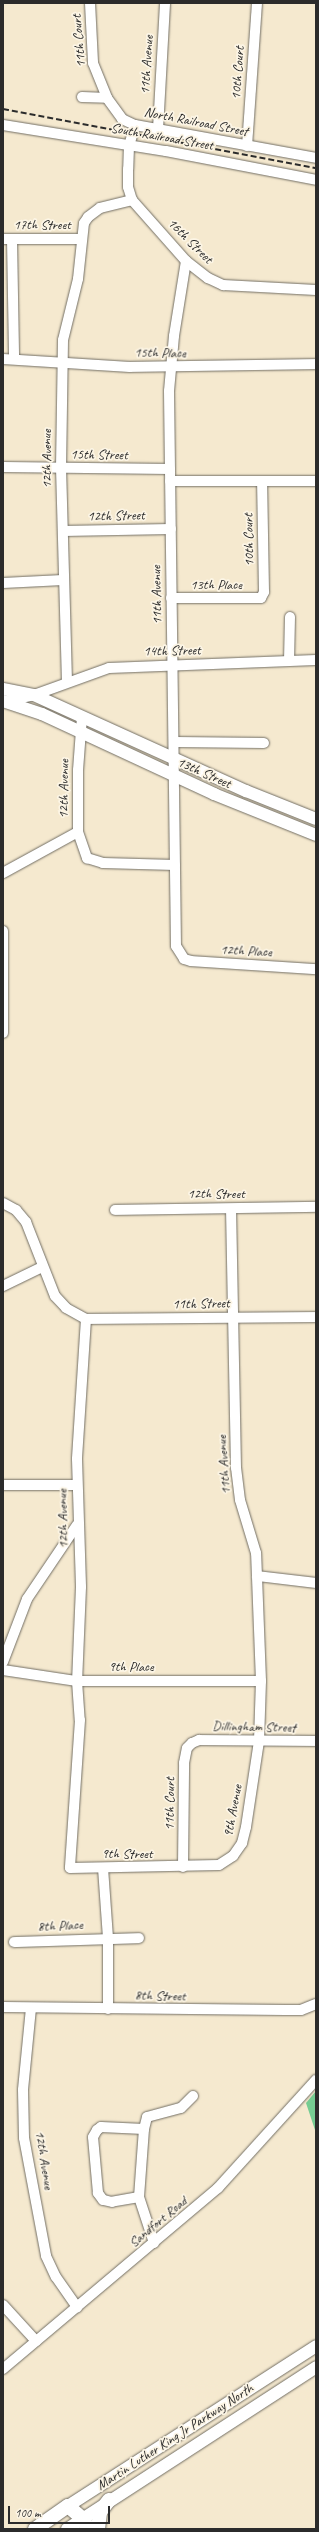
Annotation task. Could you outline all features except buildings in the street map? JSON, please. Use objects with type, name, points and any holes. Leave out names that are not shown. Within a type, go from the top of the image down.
[{"type":"highway","points":[[98,2529],[100,2512],[109,2500]]},
{"type":"highway","points":[[68,2506],[78,2526]]},
{"type":"highway","name":"Martin Luther King Jr Parkway North","points":[[35,2529],[68,2506]]},
{"type":"main road","points":[[3,697],[34,695],[82,717]]},
{"type":"main road","points":[[3,697],[42,714],[81,734]]},
{"type":"main road","name":"13th Street","points":[[82,717],[175,760],[316,819]]},
{"type":"main road","name":"13th Street","points":[[81,734],[174,776],[316,835]]},
{"type":"main road","name":"Martin Luther King Jr Parkway North","points":[[68,2506],[316,2346]]},
{"type":"main road","name":"Martin Luther King Jr Parkway North","points":[[78,2526],[109,2500],[316,2367]]},
{"type":"street","name":"11th Court","points":[[90,3],[93,62],[107,98]]},
{"type":"street","name":"11th Avenue","points":[[158,130],[165,3]]},
{"type":"street","name":"10th Court","points":[[247,146],[257,3]]},
{"type":"street","points":[[82,97],[107,98]]},
{"type":"street","name":"North Railroad Street","points":[[107,98],[122,119],[135,125],[316,158]]},
{"type":"street","name":"South Railroad Street","points":[[3,125],[190,155],[316,180]]},
{"type":"street","points":[[132,200],[128,186],[129,146],[135,125]]},
{"type":"street","name":"17th Street","points":[[8,239],[82,239],[84,223],[94,212],[132,200]]},
{"type":"street","name":"16th Street","points":[[132,200],[186,261],[198,271],[223,285],[316,290]]},
{"type":"street","points":[[8,239],[14,359]]},
{"type":"street","name":"12th Avenue","points":[[67,682],[63,580],[61,361],[66,325],[78,279],[82,239]]},
{"type":"street","name":"11th Avenue","points":[[178,954],[174,933],[175,742],[171,598],[171,367],[186,261]]},
{"type":"street","name":"15th Place","points":[[3,359],[61,361],[130,368],[316,364]]},
{"type":"street","name":"15th Street","points":[[3,467],[170,469]]},
{"type":"street","points":[[170,481],[316,481]]},
{"type":"street","name":"10th Court","points":[[261,598],[264,592],[262,481]]},
{"type":"street","name":"12th Street","points":[[63,531],[171,529]]},
{"type":"street","points":[[3,583],[63,580]]},
{"type":"street","name":"13th Place","points":[[171,598],[261,598]]},
{"type":"street","points":[[289,661],[290,616]]},
{"type":"street","name":"14th Street","points":[[34,695],[109,668],[316,660]]},
{"type":"street","name":"12th Avenue","points":[[3,872],[78,832],[82,717]]},
{"type":"street","name":"13th Street","points":[[175,742],[264,742]]},
{"type":"street","points":[[78,832],[87,858],[94,862],[175,865]]},
{"type":"street","points":[[3,931],[3,1033]]},
{"type":"street","name":"12th Place","points":[[178,954],[184,960],[191,961],[316,969]]},
{"type":"street","points":[[3,1203],[16,1210],[26,1222],[50,1289],[60,1302],[86,1318]]},
{"type":"street","name":"12th Street","points":[[115,1210],[316,1207]]},
{"type":"street","name":"11th Avenue","points":[[231,1209],[232,1317],[238,1484],[256,1553],[260,1681],[259,1741]]},
{"type":"street","points":[[3,1286],[42,1267]]},
{"type":"street","name":"11th Street","points":[[86,1318],[316,1316]]},
{"type":"street","name":"12th Avenue","points":[[70,1868],[80,1720],[78,1681],[81,1587],[77,1485],[86,1318]]},
{"type":"street","points":[[3,1485],[77,1485]]},
{"type":"street","points":[[3,1662],[27,1599],[78,1525]]},
{"type":"street","points":[[257,1576],[316,1583]]},
{"type":"street","name":"9th Place","points":[[3,1670],[78,1681],[260,1681]]},
{"type":"street","name":"Dillingham Street","points":[[192,1743],[199,1740],[316,1741]]},
{"type":"street","name":"9th Avenue","points":[[183,1867],[219,1865],[233,1856],[242,1843],[259,1741]]},
{"type":"street","name":"11th Court","points":[[183,1867],[184,1763],[188,1748],[192,1743]]},
{"type":"street","name":"9th Street","points":[[70,1868],[183,1867]]},
{"type":"street","points":[[102,1868],[108,1937],[108,2009]]},
{"type":"street","name":"8th Place","points":[[14,1942],[108,1937],[139,1938]]},
{"type":"street","name":"8th Street","points":[[3,2008],[301,2010],[316,2004]]},
{"type":"street","name":"12th Avenue","points":[[31,2008],[23,2090],[24,2138],[46,2256],[56,2277],[77,2307]]},
{"type":"street","name":"Sandfort Road","points":[[3,2369],[218,2188],[316,2080]]},
{"type":"street","points":[[154,2243],[139,2197],[144,2129],[147,2117],[181,2108],[193,2096]]},
{"type":"street","points":[[139,2197],[112,2202],[103,2200],[98,2193],[93,2137],[97,2130],[101,2127],[144,2129]]},
{"type":"street","points":[[3,2305],[36,2341]]},
{"type":"green space","points":[[316,2091],[316,2133],[306,2103]]},
{"type":"railway","points":[[3,109],[316,168]]}]
